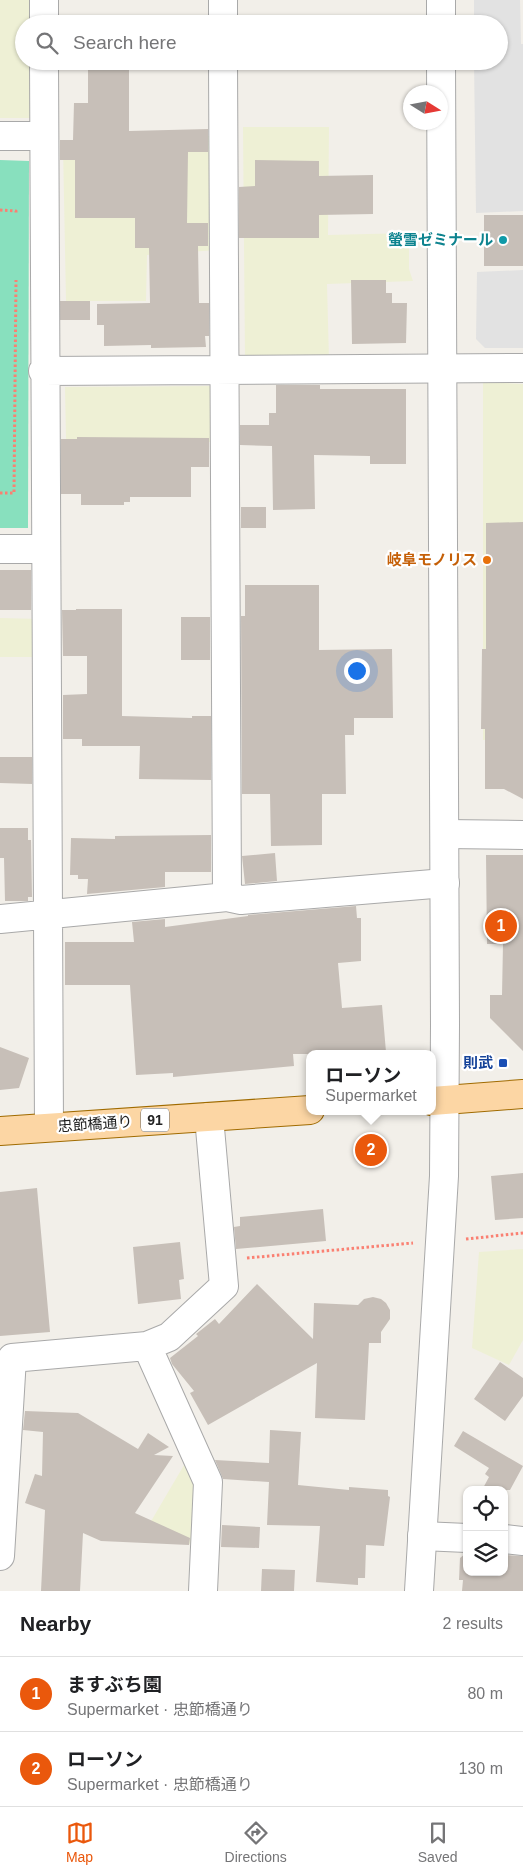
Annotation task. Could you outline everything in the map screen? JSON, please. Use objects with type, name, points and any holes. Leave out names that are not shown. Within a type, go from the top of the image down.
[{"type":"main road","points":[[439,1101],[523,1094]]},
{"type":"main road","name":"忠節橋通り","points":[[0,1131],[306,1110]]},
{"type":"street","points":[[44,0],[44,15]]},
{"type":"street","points":[[223,0],[223,15]]},
{"type":"street","points":[[441,0],[441,15]]},
{"type":"street","points":[[44,70],[49,1127]]},
{"type":"street","points":[[223,70],[227,897]]},
{"type":"street","points":[[419,1591],[444,1176],[439,1101],[445,883],[441,70]]},
{"type":"street","points":[[0,136],[44,136]]},
{"type":"street","points":[[44,371],[225,368],[523,368]]},
{"type":"street","points":[[0,549],[46,548]]},
{"type":"street","points":[[445,834],[523,835]]},
{"type":"street","points":[[0,919],[227,897],[241,900],[445,883]]},
{"type":"street","points":[[0,1556],[6,1358],[147,1346],[169,1337],[224,1286],[209,1117]]},
{"type":"street","points":[[147,1346],[208,1482],[203,1591]]},
{"type":"street","points":[[422,1536],[463,1538]]},
{"type":"path","points":[[0,210],[16,211],[16,221]]},
{"type":"path","points":[[0,493],[14,493],[16,271]]},
{"type":"path","points":[[466,1239],[523,1233]]},
{"type":"path","points":[[222,1260],[413,1243]]},
{"type":"green space","points":[[0,0],[35,0],[35,15],[15,15],[15,70],[35,70],[34,118],[0,118]]},
{"type":"green space","points":[[243,127],[329,127],[328,235],[409,233],[409,269],[413,281],[327,284],[329,360],[245,360]]},
{"type":"green space","points":[[149,135],[219,136],[217,250],[147,255],[146,301],[66,301],[63,146]]},
{"type":"green space","points":[[0,160],[29,161],[28,528],[0,528]]},
{"type":"green space","points":[[483,382],[523,384],[523,737],[483,740]]},
{"type":"green space","points":[[215,386],[215,442],[66,439],[65,387]]},
{"type":"green space","points":[[0,618],[41,619],[40,657],[0,657]]},
{"type":"green space","points":[[523,1249],[523,1340],[509,1365],[472,1348],[479,1252]]},
{"type":"green space","points":[[194,1448],[201,1550],[150,1523]]},
{"type":"shaded area","points":[[474,0],[520,0],[521,44],[523,44],[523,211],[476,213],[474,70],[508,70],[508,15],[474,15]]},
{"type":"shaded area","points":[[523,270],[523,348],[485,348],[476,339],[477,272]]},
{"type":"building","points":[[88,70],[129,70],[129,131],[208,129],[208,152],[188,152],[187,223],[208,223],[208,246],[198,246],[199,303],[209,303],[209,336],[205,336],[206,347],[151,348],[151,345],[104,346],[104,325],[97,325],[97,304],[150,303],[149,248],[135,248],[135,218],[75,218],[75,160],[60,160],[60,140],[73,140],[74,103],[88,103]]},
{"type":"building","points":[[255,160],[319,161],[319,176],[373,175],[373,214],[319,215],[319,238],[239,238],[239,187],[255,186]]},
{"type":"building","name":"螢雪ゼミナール","points":[[484,215],[523,215],[523,266],[484,266]]},
{"type":"building","points":[[351,280],[386,280],[386,293],[392,293],[392,303],[407,303],[406,343],[352,344]]},
{"type":"building","points":[[60,301],[90,301],[90,320],[60,320]]},
{"type":"building","points":[[276,385],[320,385],[320,389],[406,389],[406,464],[370,464],[370,456],[314,455],[315,509],[273,510],[272,446],[240,445],[240,425],[269,425],[269,413],[276,413]]},
{"type":"building","points":[[77,437],[209,438],[209,467],[191,467],[191,497],[130,497],[130,502],[124,502],[124,505],[81,505],[81,494],[61,494],[61,439],[77,439]]},
{"type":"building","points":[[241,507],[266,507],[266,528],[241,528]]},
{"type":"building","points":[[523,522],[523,799],[504,789],[485,789],[485,729],[481,729],[482,649],[486,649],[486,523]]},
{"type":"building","points":[[0,570],[31,570],[31,610],[0,610]]},
{"type":"building","points":[[245,585],[319,585],[319,650],[392,649],[393,718],[354,718],[354,735],[345,735],[346,794],[322,794],[322,845],[271,846],[270,794],[242,794],[241,616],[245,616]]},
{"type":"building","points":[[122,609],[122,716],[192,718],[192,716],[211,716],[211,780],[139,779],[140,746],[82,746],[82,739],[63,739],[63,695],[87,694],[87,656],[63,656],[62,610]]},
{"type":"building","points":[[181,617],[210,617],[210,660],[181,660]]},
{"type":"building","points":[[0,757],[32,757],[32,784],[0,783]]},
{"type":"building","points":[[0,828],[28,828],[28,840],[31,840],[32,897],[28,897],[28,901],[5,901],[4,858],[0,858]]},
{"type":"building","points":[[211,835],[211,872],[165,872],[165,887],[87,894],[88,879],[78,879],[78,875],[70,875],[71,838],[115,839],[115,836]]},
{"type":"building","points":[[275,853],[277,881],[245,884],[242,856]]},
{"type":"building","points":[[486,855],[523,855],[523,1051],[490,1018],[490,995],[502,995],[503,944],[487,944]]},
{"type":"building","points":[[356,906],[357,918],[361,918],[361,961],[338,963],[342,1008],[382,1005],[386,1050],[306,1050],[306,1054],[293,1054],[294,1066],[173,1077],[173,1073],[136,1075],[130,985],[65,985],[65,942],[134,942],[132,922],[165,919],[165,927],[248,915]]},
{"type":"building","points":[[0,1047],[29,1058],[19,1088],[0,1090]]},
{"type":"building","points":[[523,1173],[523,1218],[495,1220],[491,1176]]},
{"type":"building","points":[[37,1188],[50,1332],[0,1336],[0,1192]]},
{"type":"building","points":[[323,1209],[326,1241],[236,1249],[234,1227],[240,1226],[240,1217]]},
{"type":"building","points":[[180,1242],[184,1279],[179,1280],[181,1299],[138,1304],[133,1247]]},
{"type":"building","points":[[257,1284],[313,1339],[314,1303],[358,1305],[364,1299],[373,1297],[381,1299],[386,1303],[390,1310],[390,1319],[381,1332],[381,1343],[369,1343],[365,1420],[315,1418],[317,1363],[208,1425],[190,1393],[194,1391],[172,1364],[170,1358],[198,1336],[196,1334],[215,1319],[219,1324]]},
{"type":"building","points":[[500,1362],[523,1378],[523,1396],[505,1421],[474,1399]]},
{"type":"building","points":[[25,1411],[78,1413],[138,1449],[148,1433],[169,1447],[154,1455],[173,1456],[135,1513],[190,1538],[189,1545],[101,1541],[83,1533],[80,1591],[41,1591],[45,1510],[25,1503],[35,1474],[42,1476],[43,1432],[23,1430]]},
{"type":"building","points":[[270,1430],[301,1432],[298,1485],[349,1490],[349,1487],[388,1490],[388,1496],[390,1497],[384,1546],[366,1545],[365,1578],[358,1578],[358,1585],[316,1582],[320,1526],[267,1525],[269,1482],[223,1479],[215,1460],[269,1463]]},
{"type":"building","points":[[463,1431],[523,1466],[510,1490],[508,1490],[508,1486],[484,1486],[489,1477],[485,1474],[489,1468],[454,1446]]},
{"type":"building","points":[[222,1525],[260,1527],[259,1548],[221,1547]]},
{"type":"building","points":[[508,1555],[523,1556],[523,1591],[462,1591],[463,1580],[459,1580],[460,1558],[463,1556],[463,1576],[508,1576]]},
{"type":"building","points":[[262,1569],[295,1570],[294,1591],[261,1591]]},
{"type":"place","name":"螢雪ゼミナール","points":[[503,240]]},
{"type":"place","name":"岐阜モノリス","points":[[487,560]]},
{"type":"place","name":"ますぶち園","points":[[501,926]]},
{"type":"place","name":"則武","points":[[503,1063]]},
{"type":"place","name":"ローソン","points":[[371,1150]]}]
